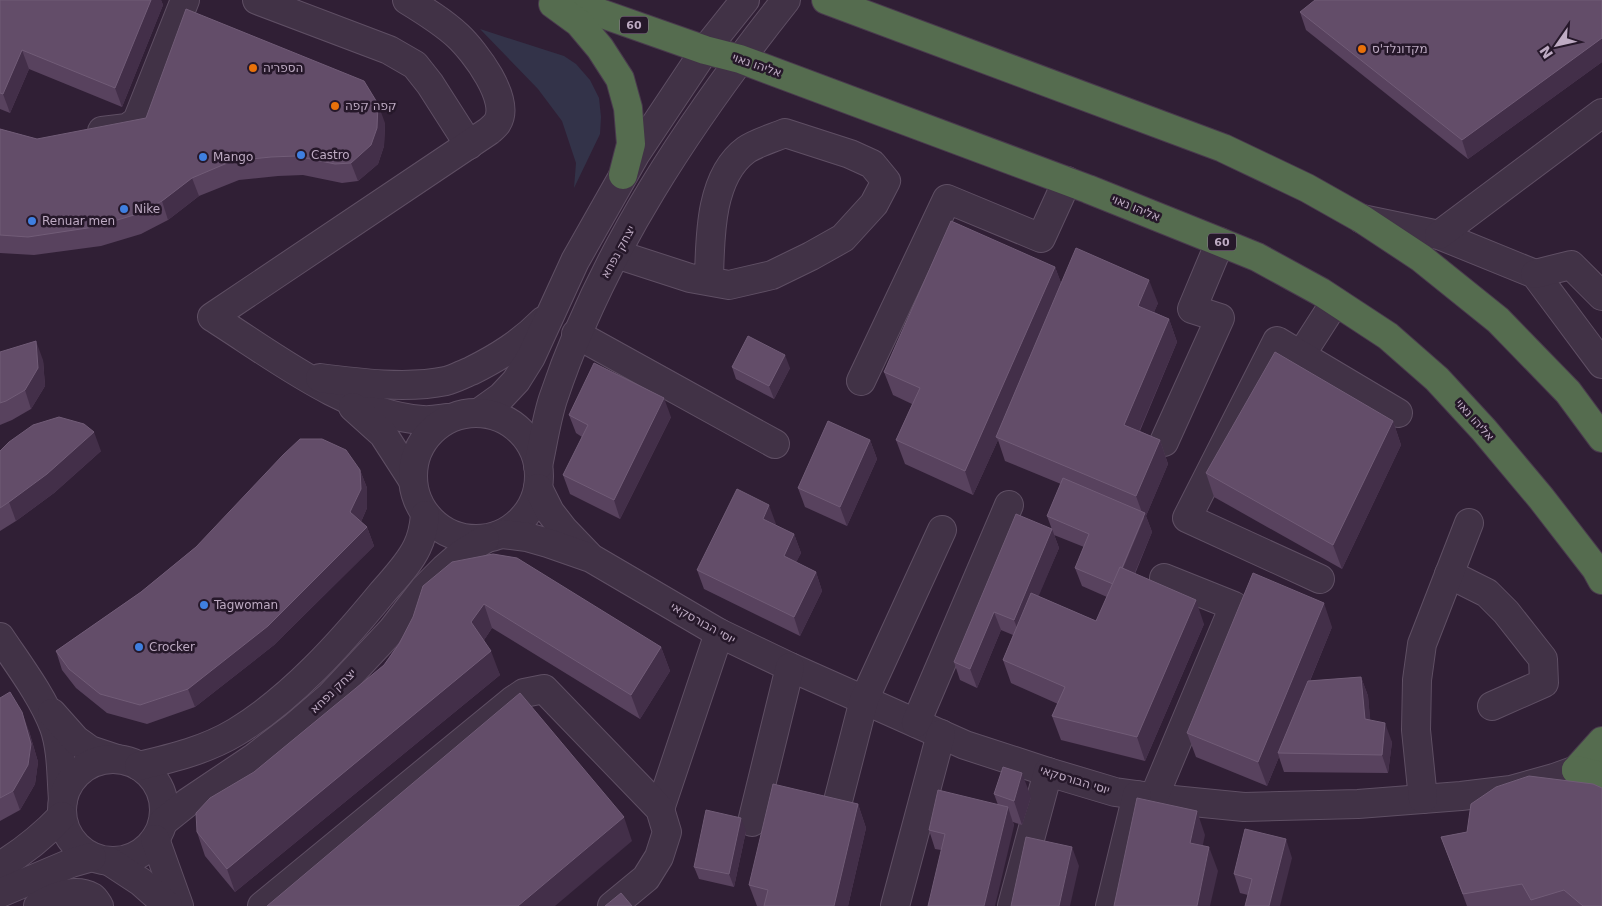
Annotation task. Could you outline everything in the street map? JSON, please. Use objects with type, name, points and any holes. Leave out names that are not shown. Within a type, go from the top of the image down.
[{"type":"highway","points":[[547,0],[579,23],[600,48],[620,78],[628,108],[631,144],[623,175]]},
{"type":"highway","name":"אליהו נאוי","points":[[563,0],[705,50],[740,59],[1067,181],[1257,257],[1335,302],[1388,336],[1437,379],[1542,498],[1596,569],[1602,580]]},
{"type":"highway","points":[[840,3],[1223,148],[1306,188],[1362,219],[1420,258],[1498,320],[1568,392],[1602,438]]},
{"type":"highway","points":[[1602,741],[1576,770],[1602,776]]},
{"type":"street","points":[[79,135],[126,128],[137,120],[185,0]]},
{"type":"street","points":[[257,0],[388,50],[415,65],[430,84],[468,145]]},
{"type":"street","points":[[407,0],[434,17],[458,36],[476,57],[498,93],[500,106],[498,122],[489,131],[212,317],[306,377],[340,396],[371,410],[423,420],[480,412],[501,417],[518,429],[532,446],[538,477],[531,507],[519,522],[494,536],[468,539],[452,535],[437,526],[425,515],[416,498],[412,479],[414,461],[421,443],[433,428],[448,418]]},
{"type":"street","points":[[480,412],[501,398],[516,381],[531,358],[575,261],[634,155],[705,50],[744,0]]},
{"type":"street","name":"יצחק נפחא","points":[[538,477],[552,401],[576,334],[604,276],[662,172],[740,59],[786,0]]},
{"type":"street","points":[[1439,235],[1602,113]]},
{"type":"street","points":[[616,254],[690,278],[729,284],[772,276],[843,238],[874,204],[886,181],[872,164],[850,154],[785,133],[746,149],[726,170],[718,196],[711,228],[710,281]]},
{"type":"street","points":[[861,381],[948,199],[1041,238],[1067,181]]},
{"type":"street","points":[[1362,219],[1439,235],[1536,274],[1602,364]]},
{"type":"street","points":[[1164,442],[1220,318],[1192,309],[1220,242]]},
{"type":"street","points":[[1536,274],[1571,265],[1602,296]]},
{"type":"street","points":[[1301,355],[1335,302]]},
{"type":"street","points":[[306,377],[372,384],[416,384],[447,381],[496,359],[531,333],[550,314]]},
{"type":"street","points":[[576,334],[775,444]]},
{"type":"street","points":[[1320,580],[1187,518],[1277,341],[1398,413]]},
{"type":"street","points":[[340,396],[383,434],[412,479]]},
{"type":"street","name":"יוסי הבורסקאי","points":[[538,477],[550,512],[564,530],[591,558]]},
{"type":"street","points":[[916,723],[1008,505]]},
{"type":"street","points":[[0,866],[44,834],[62,808],[68,786],[77,774],[89,764],[104,759],[129,763],[204,748],[236,732],[275,704],[310,674],[358,622],[402,569],[416,549],[424,528],[425,515]]},
{"type":"street","points":[[1423,799],[1416,730],[1417,680],[1422,644],[1469,523]]},
{"type":"street","points":[[838,801],[864,700],[942,530]]},
{"type":"street","name":"יצחק נפחא","points":[[159,830],[188,802],[294,728],[330,696],[373,651],[424,589],[445,568],[494,536]]},
{"type":"street","name":"יוסי הבורסקאי","points":[[494,536],[527,537],[591,558],[719,632],[790,667],[965,745],[1115,792],[1244,807],[1358,804],[1511,790],[1602,761]]},
{"type":"street","points":[[1450,574],[1487,593],[1506,612],[1544,659],[1544,683],[1492,706]]},
{"type":"street","points":[[1110,906],[1146,796],[1234,606],[1164,578]]},
{"type":"street","points":[[660,809],[719,632]]},
{"type":"street","points":[[0,637],[44,705],[54,727],[59,749],[62,808],[67,833],[78,847],[141,882],[168,906]]},
{"type":"street","points":[[752,822],[790,667]]},
{"type":"street","points":[[262,906],[512,701],[524,693],[544,689],[660,809],[667,832],[659,857],[646,878],[612,906]]},
{"type":"street","points":[[44,705],[76,740],[90,750],[129,763],[152,777],[160,790],[164,806],[159,830],[179,906]]},
{"type":"street","points":[[894,906],[941,734]]},
{"type":"street","points":[[1012,906],[1048,772]]},
{"type":"street","points":[[0,893],[71,863],[130,858],[140,854],[159,830]]},
{"type":"street","points":[[74,892],[101,859]]},
{"type":"street","points":[[38,906],[50,899],[74,892],[93,897],[99,906]]},
{"type":"shaded area","points":[[480,29],[564,56],[576,64],[590,80],[599,98],[600,134],[574,188],[576,163],[562,121],[538,89]]},
{"type":"building","points":[[0,0],[151,0],[115,88],[22,50],[3,94],[0,93]]},
{"type":"building","points":[[1315,0],[1602,0],[1602,38],[1462,140],[1300,12]]},
{"type":"building","points":[[186,9],[364,81],[378,104],[377,128],[371,145],[351,163],[335,164],[296,156],[232,161],[192,178],[162,201],[134,215],[94,227],[28,237],[0,235],[0,129],[37,139],[146,118]]},
{"type":"building","points":[[951,221],[1055,267],[965,471],[896,440],[920,388],[884,372]]},
{"type":"building","points":[[1076,248],[1149,280],[1138,306],[1169,319],[1124,425],[1160,440],[1136,496],[996,437]]},
{"type":"building","points":[[748,336],[785,355],[769,386],[732,367]]},
{"type":"building","points":[[36,341],[38,368],[25,390],[0,403],[0,352]]},
{"type":"building","points":[[1275,352],[1393,421],[1333,545],[1206,473]]},
{"type":"building","points":[[594,363],[664,398],[614,500],[563,475],[588,425],[569,415]]},
{"type":"building","points":[[59,417],[84,424],[94,432],[47,474],[0,508],[0,451],[33,425]]},
{"type":"building","points":[[828,421],[870,440],[840,507],[798,488]]},
{"type":"building","points":[[300,439],[322,439],[346,450],[360,470],[361,489],[350,512],[367,527],[268,626],[188,689],[140,705],[100,694],[69,669],[56,651],[141,592],[196,547]]},
{"type":"building","points":[[1063,478],[1145,513],[1122,568],[1120,567],[1113,584],[1075,568],[1089,534],[1047,516]]},
{"type":"building","points":[[737,489],[769,505],[763,519],[794,534],[784,556],[816,572],[794,617],[697,570]]},
{"type":"building","points":[[1016,514],[1052,529],[1014,620],[994,612],[970,669],[954,662]]},
{"type":"building","points":[[493,554],[517,558],[661,647],[631,695],[484,604],[471,622],[491,651],[227,869],[197,832],[196,813],[210,798],[254,772],[384,665],[399,644],[413,617],[423,586],[452,562]]},
{"type":"building","points":[[1120,567],[1196,600],[1137,737],[1052,716],[1065,687],[1003,660],[1031,593],[1096,621]]},
{"type":"building","points":[[1253,573],[1324,603],[1258,762],[1187,733]]},
{"type":"building","points":[[1361,677],[1365,719],[1385,723],[1382,755],[1278,753],[1308,681]]},
{"type":"building","points":[[10,692],[22,712],[31,744],[28,765],[13,791],[0,798],[0,698]]},
{"type":"building","points":[[520,693],[624,817],[518,906],[267,906]]},
{"type":"building","points":[[1003,767],[1022,773],[1014,801],[994,794]]},
{"type":"building","points":[[1529,776],[1593,784],[1602,788],[1602,906],[1583,906],[1564,890],[1531,900],[1522,884],[1463,894],[1441,837],[1467,832],[1471,804],[1496,787]]},
{"type":"building","points":[[773,784],[858,804],[834,906],[764,906],[768,890],[749,885]]},
{"type":"building","points":[[938,790],[1008,807],[984,906],[928,906],[945,834],[929,830]]},
{"type":"building","points":[[1137,798],[1197,811],[1190,843],[1209,847],[1197,906],[1114,906]]},
{"type":"building","points":[[706,810],[741,818],[729,874],[694,867]]},
{"type":"building","points":[[1245,829],[1286,839],[1269,906],[1245,906],[1252,879],[1234,874]]},
{"type":"building","points":[[1026,837],[1072,847],[1059,906],[1011,906]]},
{"type":"building","points":[[621,893],[632,906],[605,906]]},
{"type":"place","name":"מקדונלד'ס","points":[[1362,49]]},
{"type":"place","name":"הספריה","points":[[253,68]]},
{"type":"place","name":"קפה קפה","points":[[335,106]]},
{"type":"place","name":"Castro","points":[[301,155]]},
{"type":"place","name":"Mango","points":[[203,157]]},
{"type":"place","name":"Nike","points":[[124,209]]},
{"type":"place","name":"Renuar men","points":[[32,221]]},
{"type":"place","name":"Tagwoman","points":[[204,605]]},
{"type":"place","name":"Crocker","points":[[139,647]]}]
